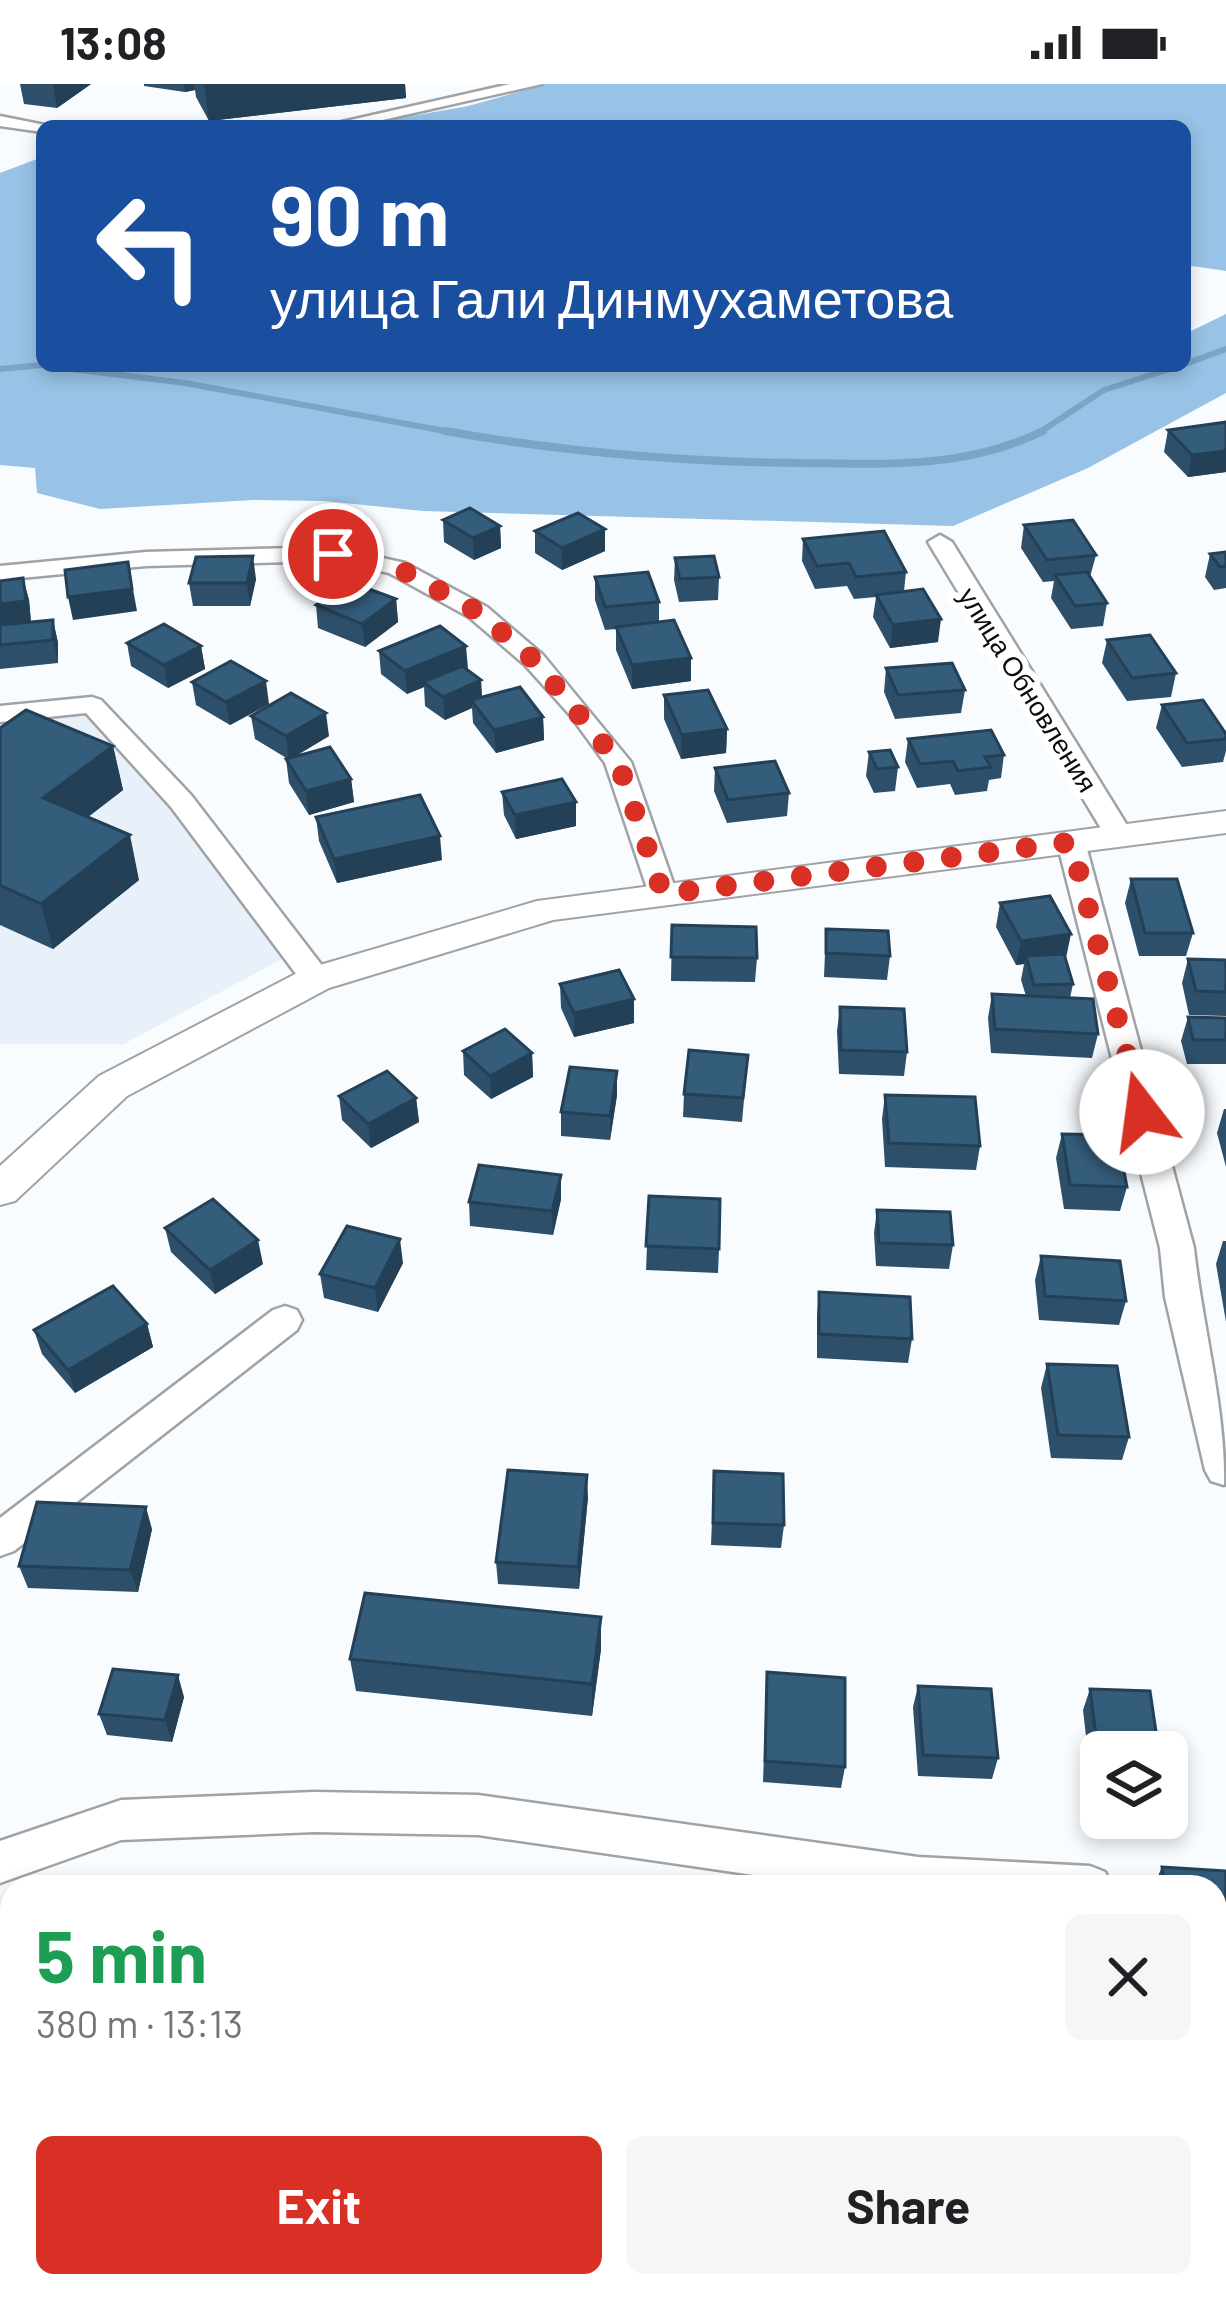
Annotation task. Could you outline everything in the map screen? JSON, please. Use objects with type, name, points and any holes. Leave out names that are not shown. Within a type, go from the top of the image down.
[{"type":"street","points":[[361,120],[534,84]]},
{"type":"street","points":[[0,121],[36,126]]},
{"type":"street","name":"улица Обновления","points":[[940,542],[1119,835]]},
{"type":"street","points":[[0,573],[146,559],[333,554],[398,568],[478,612],[534,660],[579,710],[618,762],[663,894]]},
{"type":"street","points":[[0,714],[92,704],[181,801],[316,979]]},
{"type":"street","points":[[0,1190],[113,1086],[316,979],[550,909],[1226,822]]},
{"type":"street","name":"улица Обновления","points":[[1071,842],[1178,1248],[1182,1297],[1223,1470]]},
{"type":"street","points":[[0,1540],[285,1320]]},
{"type":"street","points":[[0,1862],[121,1820],[314,1812],[478,1814],[903,1875]]},
{"type":"shaded area","points":[[546,84],[1226,84],[1226,271],[1191,266],[1191,120],[389,120],[468,106]]},
{"type":"shaded area","points":[[36,159],[36,372],[1191,372],[1191,331],[1226,314],[1226,393],[1088,468],[953,526],[423,511],[324,501],[100,509],[37,493],[35,468],[0,465],[0,173]]},
{"type":"shaded area","points":[[77,709],[141,766],[286,957],[124,1044],[0,1044],[0,723]]},
{"type":"building","points":[[1226,422],[1226,451],[1192,455],[1168,430]]},
{"type":"building","points":[[470,508],[500,526],[473,538],[443,520]]},
{"type":"building","points":[[578,513],[605,529],[562,548],[535,531]]},
{"type":"building","points":[[1073,520],[1096,555],[1047,560],[1024,525]]},
{"type":"building","points":[[884,531],[906,572],[856,577],[849,563],[817,566],[803,539]]},
{"type":"building","points":[[1226,552],[1226,566],[1220,567],[1210,554]]},
{"type":"building","points":[[253,556],[247,583],[189,583],[196,557]]},
{"type":"building","points":[[714,556],[719,577],[680,579],[675,558]]},
{"type":"building","points":[[128,562],[132,589],[68,597],[65,570]]},
{"type":"building","points":[[648,572],[659,602],[605,607],[595,577]]},
{"type":"building","points":[[1087,572],[1107,603],[1075,606],[1055,575]]},
{"type":"building","points":[[23,578],[26,601],[0,604],[0,581]]},
{"type":"building","points":[[350,582],[396,599],[362,624],[316,605]]},
{"type":"building","points":[[923,589],[941,619],[893,625],[876,595]]},
{"type":"building","points":[[53,620],[53,640],[0,645],[0,625]]},
{"type":"building","points":[[674,620],[691,658],[632,665],[616,627]]},
{"type":"building","points":[[164,624],[201,646],[164,665],[127,643]]},
{"type":"building","points":[[440,626],[466,646],[405,671],[379,651]]},
{"type":"building","points":[[1150,635],[1176,673],[1132,678],[1107,640]]},
{"type":"building","points":[[231,661],[266,681],[226,702],[192,682]]},
{"type":"building","points":[[952,663],[965,690],[898,695],[886,668]]},
{"type":"building","points":[[462,666],[481,680],[443,697],[423,682]]},
{"type":"building","points":[[520,687],[543,717],[494,730],[471,700]]},
{"type":"building","points":[[708,690],[727,729],[682,735],[664,695]]},
{"type":"building","points":[[291,693],[326,713],[286,736],[251,716]]},
{"type":"building","points":[[1203,700],[1226,739],[1187,743],[1162,705]]},
{"type":"building","points":[[26,710],[113,746],[43,798],[130,835],[41,904],[0,885],[0,728]]},
{"type":"building","points":[[991,730],[1004,755],[985,757],[991,767],[958,771],[953,761],[920,764],[908,739]]},
{"type":"building","points":[[330,747],[351,779],[306,791],[286,759]]},
{"type":"building","points":[[890,750],[898,767],[877,769],[869,752]]},
{"type":"building","points":[[775,761],[789,793],[728,800],[715,768]]},
{"type":"building","points":[[562,779],[576,802],[515,815],[502,792]]},
{"type":"building","points":[[420,795],[440,836],[334,859],[316,817]]},
{"type":"building","points":[[1131,879],[1177,879],[1193,933],[1145,933]]},
{"type":"building","points":[[1050,896],[1071,934],[1021,941],[1000,903]]},
{"type":"building","points":[[672,925],[756,927],[757,958],[671,957]]},
{"type":"building","points":[[826,929],[888,931],[890,956],[826,953]]},
{"type":"building","points":[[1064,954],[1073,984],[1034,985],[1026,956]]},
{"type":"building","points":[[1188,959],[1226,960],[1226,992],[1196,991]]},
{"type":"building","points":[[619,970],[634,999],[574,1013],[560,984]]},
{"type":"building","points":[[992,994],[1093,999],[1098,1034],[995,1029]]},
{"type":"building","points":[[840,1007],[904,1009],[907,1052],[841,1050]]},
{"type":"building","points":[[1188,1017],[1226,1018],[1226,1040],[1193,1040]]},
{"type":"building","points":[[505,1029],[532,1053],[490,1076],[463,1051]]},
{"type":"building","points":[[689,1050],[748,1055],[743,1098],[684,1094]]},
{"type":"building","points":[[570,1067],[617,1071],[610,1116],[561,1112]]},
{"type":"building","points":[[387,1071],[416,1098],[368,1124],[339,1096]]},
{"type":"building","points":[[885,1095],[975,1097],[980,1146],[889,1143]]},
{"type":"building","points":[[1062,1134],[1117,1135],[1127,1187],[1070,1185]]},
{"type":"building","points":[[479,1165],[561,1175],[552,1211],[469,1202]]},
{"type":"building","points":[[649,1196],[720,1199],[719,1249],[646,1246]]},
{"type":"building","points":[[213,1199],[258,1240],[210,1270],[165,1228]]},
{"type":"building","points":[[877,1210],[950,1212],[953,1245],[879,1243]]},
{"type":"building","points":[[347,1226],[400,1239],[375,1288],[320,1274]]},
{"type":"building","points":[[1041,1256],[1120,1261],[1126,1301],[1045,1296]]},
{"type":"building","points":[[113,1286],[147,1324],[68,1370],[34,1330]]},
{"type":"building","points":[[819,1292],[910,1297],[912,1339],[819,1334]]},
{"type":"building","points":[[1047,1364],[1117,1366],[1129,1437],[1058,1435]]},
{"type":"building","points":[[508,1470],[587,1475],[578,1567],[496,1562]]},
{"type":"building","points":[[714,1471],[783,1474],[784,1525],[713,1523]]},
{"type":"building","points":[[37,1502],[146,1507],[130,1570],[19,1566]]},
{"type":"building","points":[[365,1593],[601,1617],[592,1684],[350,1659]]},
{"type":"building","points":[[113,1669],[178,1675],[165,1720],[99,1714]]},
{"type":"building","points":[[767,1672],[845,1678],[845,1767],[765,1761]]},
{"type":"building","points":[[918,1686],[991,1689],[998,1758],[923,1755]]},
{"type":"building","points":[[1090,1689],[1150,1691],[1156,1731],[1095,1731]]},
{"type":"building","points":[[1162,1867],[1226,1871],[1226,1875],[1163,1875]]},
{"type":"waterway","points":[[1191,362],[1226,349]]},
{"type":"waterway","points":[[0,369],[36,366]]},
{"type":"waterway","points":[[96,372],[185,383],[461,434]]},
{"type":"waterway","points":[[1039,433],[1104,390],[1160,372]]},
{"type":"waterway","points":[[445,431],[622,455],[864,464],[955,458],[1039,433]]},
{"type":"waterway","points":[[1039,433],[1043,431]]},
{"type":"route","points":[[333,554],[398,568],[478,612],[534,660],[618,762],[663,894],[1071,842],[1142,1112]]}]
